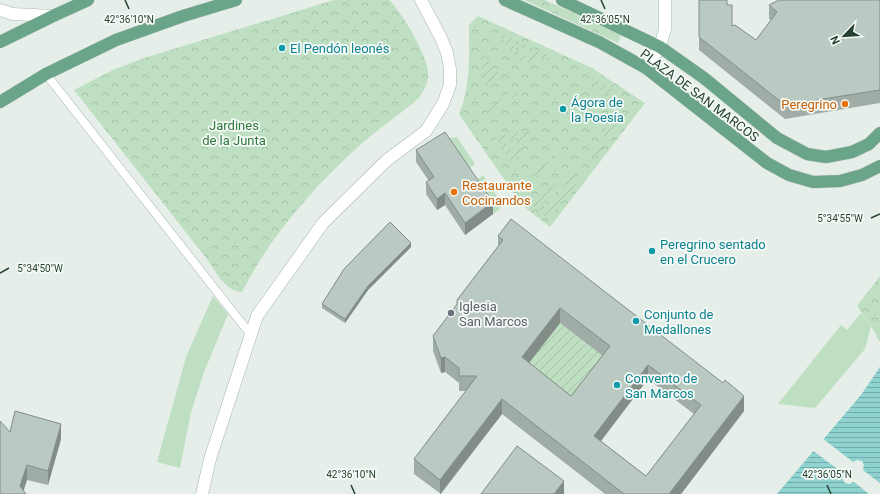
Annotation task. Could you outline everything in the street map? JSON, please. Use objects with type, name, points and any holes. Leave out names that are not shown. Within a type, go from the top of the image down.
[{"type":"main road","points":[[0,42],[88,0]]},
{"type":"main road","points":[[0,102],[46,74],[116,40],[184,16],[236,0]]},
{"type":"main road","name":"PLAZA DE SAN MARCOS","points":[[505,0],[599,42],[646,68],[767,163],[789,175],[813,182],[840,181],[862,175],[880,166]]},
{"type":"main road","name":"PLAZA DE SAN MARCOS","points":[[562,0],[660,47],[704,78],[777,138],[806,154],[826,156],[852,152],[868,144],[880,133]]},
{"type":"street","points":[[202,494],[210,459],[257,316],[323,223],[387,160],[426,131],[443,104],[450,85],[450,69],[447,52],[421,0]]},
{"type":"street","points":[[646,68],[660,47],[665,29],[666,0]]},
{"type":"street","points":[[0,10],[13,14],[53,16]]},
{"type":"lane","points":[[46,74],[251,335]]},
{"type":"green space","name":"Jardines de la Junta","points":[[334,0],[389,0],[407,23],[419,45],[427,65],[427,83],[419,98],[359,146],[325,178],[279,232],[242,292],[236,291],[226,285],[74,90],[113,70],[144,58]]},
{"type":"green space","points":[[524,0],[545,0],[621,35],[618,43]]},
{"type":"green space","points":[[478,16],[592,68],[645,103],[550,227],[527,209],[517,198],[459,114],[466,92],[469,59],[469,25]]},
{"type":"green space","points":[[497,32],[549,55],[548,58],[535,59],[522,64]],"holes":[[[512,43],[536,54],[523,58]]]},
{"type":"green space","points":[[479,48],[502,78],[486,90]]},
{"type":"green space","points":[[592,77],[618,93],[602,96]]},
{"type":"green space","points":[[513,90],[517,94],[488,116],[487,110]]},
{"type":"green space","points":[[630,111],[595,158],[593,155],[603,137],[607,116]]},
{"type":"green space","points":[[530,130],[515,162],[503,151],[495,137]],"holes":[[[519,138],[513,152],[504,141]]]},
{"type":"green space","points":[[457,137],[475,164],[464,172],[445,138]]},
{"type":"green space","points":[[561,152],[564,156],[538,177],[533,174]]},
{"type":"green space","points":[[573,171],[580,179],[549,218],[531,204]],"holes":[[[569,182],[549,210],[541,204]]]},
{"type":"green space","points":[[483,175],[502,204],[499,210],[493,214],[472,183]]},
{"type":"green space","points":[[880,276],[880,342],[857,306]]},
{"type":"green space","points":[[213,296],[228,314],[204,372],[191,412],[180,468],[157,462],[186,357]]},
{"type":"green space","points":[[861,313],[871,326],[865,349],[815,408],[778,404],[841,325],[847,330]]},
{"type":"green space","points":[[560,323],[610,361],[571,411],[522,372]]},
{"type":"water","points":[[880,367],[880,494],[777,494],[861,395]]},
{"type":"pier","points":[[822,438],[853,462],[857,460],[862,461],[864,465],[863,470],[880,483],[880,494],[869,494],[854,482],[849,484],[845,483],[842,479],[844,474],[812,450]]},
{"type":"building","points":[[699,0],[727,0],[727,5],[732,5],[732,26],[735,25],[756,40],[777,12],[769,5],[779,0],[880,0],[880,90],[785,105],[699,37]]},
{"type":"building","name":"Restaurante Cocinandos","points":[[445,132],[493,202],[465,223],[445,193],[437,199],[426,182],[434,177],[416,150]]},
{"type":"building","points":[[511,219],[723,383],[725,380],[744,396],[669,494],[624,494],[502,399],[440,480],[414,459],[477,376],[459,376],[459,368],[445,357],[441,358],[433,336],[457,304],[457,300],[503,240],[498,236]],"holes":[[[560,308],[610,346],[571,396],[522,357]],[[648,365],[701,405],[646,476],[594,436]]]},
{"type":"building","points":[[390,222],[411,243],[368,286],[345,319],[322,304],[344,269]]},
{"type":"building","points":[[15,411],[61,424],[48,471],[27,465],[20,486],[26,494],[0,494],[0,421],[10,432]]},
{"type":"building","points":[[517,446],[564,481],[554,494],[481,494]]},
{"type":"place","name":"El Pendón leonés","points":[[282,48]]},
{"type":"place","name":"Peregrino","points":[[845,104]]},
{"type":"place","name":"Ágora de la Poesía","points":[[563,109]]},
{"type":"place","name":"Restaurante Cocinandos","points":[[454,192]]},
{"type":"place","name":"Peregrino sentado en el Crucero","points":[[652,251]]},
{"type":"place","name":"Iglesia San Marcos","points":[[451,313]]},
{"type":"place","name":"Conjunto de Medallones","points":[[636,321]]},
{"type":"place","name":"Convento de San Marcos","points":[[617,385]]}]
